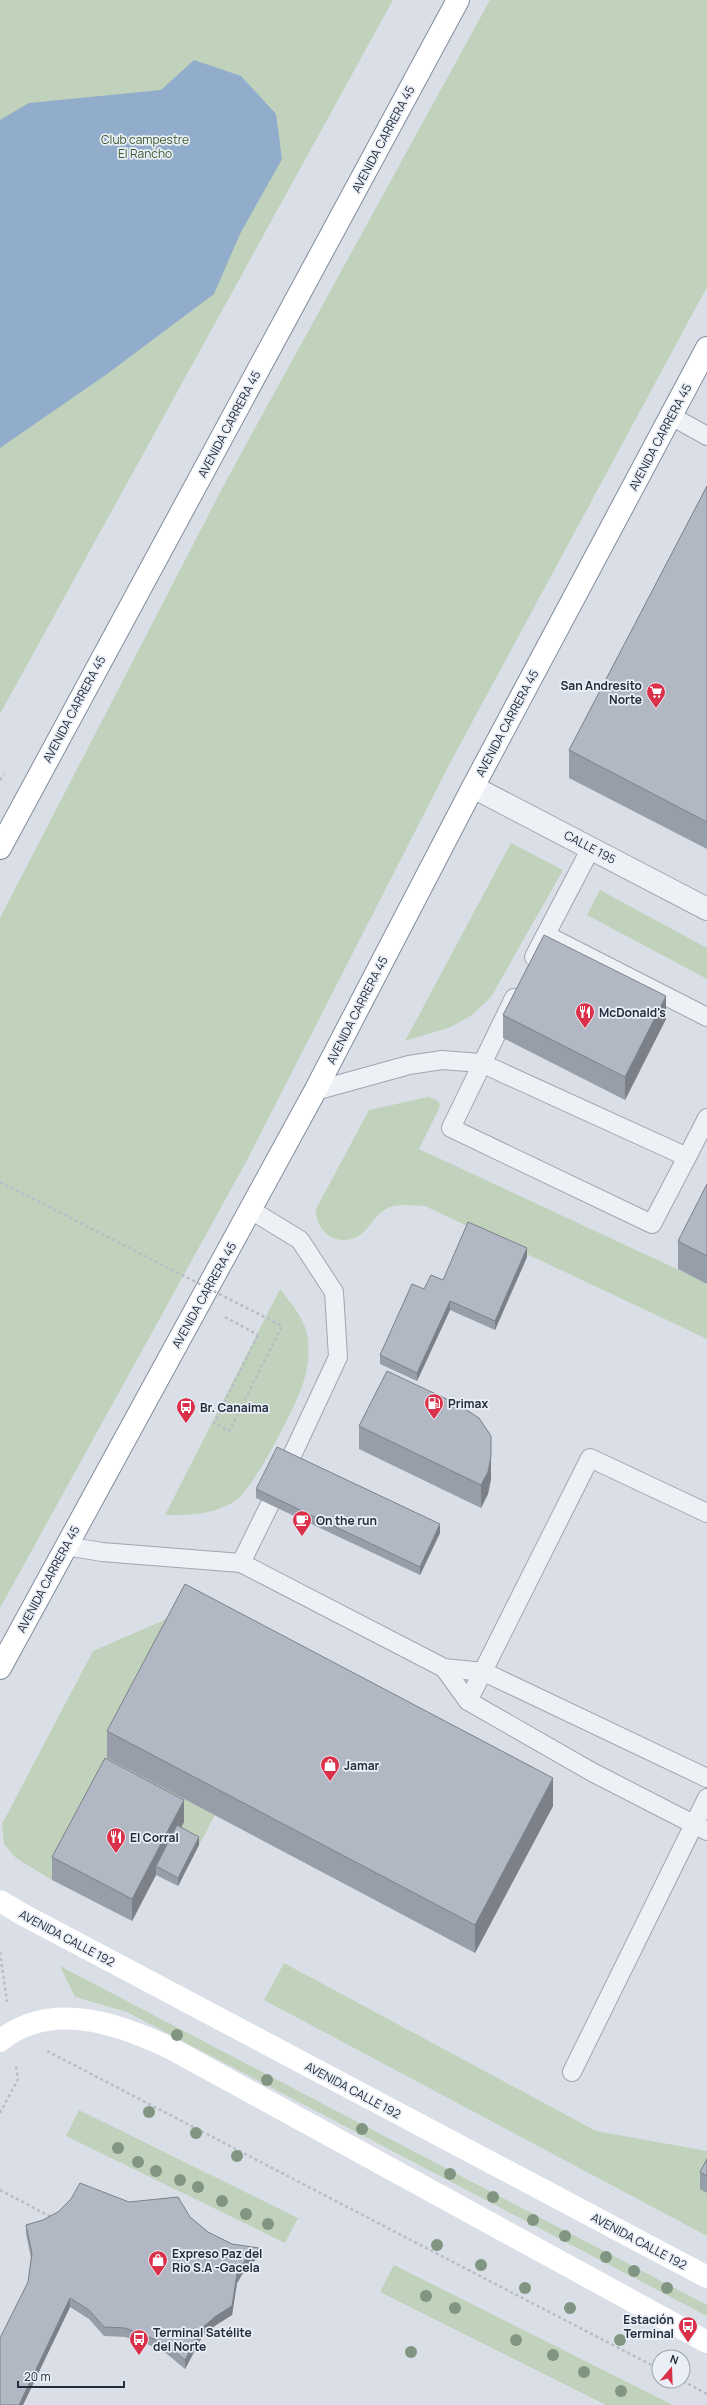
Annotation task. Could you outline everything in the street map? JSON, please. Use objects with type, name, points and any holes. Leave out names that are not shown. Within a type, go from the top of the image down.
[{"type":"main road","name":"AVENIDA CARRERA 45","points":[[0,848],[458,0]]},
{"type":"main road","name":"AVENIDA CARRERA 45","points":[[0,1668],[315,1091],[473,787],[707,348]]},
{"type":"main road","name":"AVENIDA CALLE 192","points":[[0,1900],[48,1928],[707,2277]]},
{"type":"main road","points":[[6,2036],[55,2019],[78,2018],[108,2023],[141,2034],[172,2049],[707,2342]]},
{"type":"street","name":"CALLE 195","points":[[473,787],[707,909]]},
{"type":"lane","points":[[671,416],[707,436]]},
{"type":"lane","points":[[591,848],[481,1063],[451,1128],[652,1224],[707,1118]]},
{"type":"lane","points":[[546,935],[707,1017]]},
{"type":"lane","points":[[315,1091],[409,1065],[442,1060],[481,1063],[687,1157]]},
{"type":"lane","points":[[251,1210],[300,1240],[334,1292],[338,1357],[289,1462]]},
{"type":"lane","points":[[468,1701],[484,1672],[590,1458],[707,1513]]},
{"type":"lane","points":[[241,1563],[270,1504]]},
{"type":"lane","points":[[66,1546],[102,1552],[241,1563],[444,1668],[484,1672],[707,1778]]},
{"type":"lane","points":[[444,1668],[468,1701],[592,1772],[700,1828]]},
{"type":"lane","points":[[572,2072],[700,1828],[707,1798]]},
{"type":"path","points":[[0,1182],[282,1326],[229,1431],[214,1423],[258,1334],[199,1304]]},
{"type":"path","points":[[0,1952],[8,2009]]},
{"type":"path","points":[[6,2036],[651,2365]]},
{"type":"path","points":[[0,2113],[18,2079],[15,2061]]},
{"type":"path","points":[[0,2190],[58,2220]]},
{"type":"path","points":[[691,2385],[707,2394]]},
{"type":"green space","name":"Club campestre El Rancho","points":[[0,0],[393,0],[0,714]]},
{"type":"green space","points":[[490,0],[707,0],[707,287],[448,767],[245,1164],[0,1608],[0,918],[226,481]]},
{"type":"green space","points":[[511,843],[563,870],[491,997],[472,1015],[451,1027],[405,1041]]},
{"type":"green space","points":[[600,890],[707,948],[707,979],[587,915]]},
{"type":"green space","points":[[428,1097],[437,1100],[440,1105],[419,1149],[707,1283],[707,1339],[425,1206],[392,1206],[383,1211],[364,1232],[352,1239],[337,1239],[324,1231],[317,1217],[316,1209],[369,1110]]},
{"type":"green space","points":[[280,1289],[295,1308],[304,1324],[308,1337],[307,1368],[296,1400],[281,1432],[252,1481],[235,1501],[227,1506],[210,1512],[165,1515]]},
{"type":"green space","points":[[185,1611],[215,1815],[199,1845],[177,1834],[105,1781],[52,1880],[16,1858],[4,1844],[2,1824],[93,1651]]},
{"type":"green space","points":[[284,1963],[596,2131],[707,2151],[707,2236],[264,2000]]},
{"type":"green space","points":[[60,1966],[707,2305],[707,2316],[127,2012],[75,1997]]},
{"type":"green space","points":[[79,2110],[298,2218],[285,2243],[66,2136]]},
{"type":"green space","points":[[394,2265],[673,2405],[606,2405],[380,2292]]},
{"type":"water","points":[[194,60],[241,76],[276,114],[282,159],[240,234],[214,294],[107,374],[0,448],[0,120],[29,103],[161,90]]},
{"type":"building","name":"San Andresito Norte","points":[[707,486],[707,822],[569,750]]},
{"type":"building","name":"McDonald's","points":[[544,935],[666,996],[625,1077],[503,1015]]},
{"type":"building","points":[[707,1184],[707,1256],[678,1241]]},
{"type":"building","points":[[468,1222],[527,1248],[495,1321],[450,1301],[417,1373],[380,1355],[412,1284],[424,1289],[431,1275],[443,1280]]},
{"type":"building","points":[[387,1371],[459,1405],[479,1418],[491,1436],[491,1456],[488,1472],[481,1485],[359,1426]]},
{"type":"building","points":[[277,1447],[440,1524],[420,1567],[256,1489]]},
{"type":"building","name":"Jamar","points":[[185,1584],[553,1778],[475,1925],[107,1731]]},
{"type":"building","name":"El Corral","points":[[105,1758],[184,1800],[132,1899],[52,1857]]},
{"type":"building","points":[[177,1825],[199,1837],[178,1878],[156,1866]]},
{"type":"building","points":[[707,2159],[707,2176],[700,2172]]},
{"type":"building","points":[[80,2183],[129,2202],[178,2197],[190,2217],[208,2232],[232,2244],[259,2248],[246,2259],[237,2274],[232,2306],[216,2316],[202,2328],[185,2360],[167,2345],[147,2336],[125,2328],[104,2327],[89,2310],[70,2298],[19,2405],[0,2405],[0,2338],[28,2282],[32,2253],[26,2225],[43,2220],[58,2212],[71,2199]]},
{"type":"place","name":"San Andresito Norte","points":[[656,709]]},
{"type":"place","name":"McDonald's","points":[[585,1029]]},
{"type":"place","name":"Primax","points":[[434,1420]]},
{"type":"place","name":"Br. Canaima","points":[[186,1424]]},
{"type":"place","name":"On the run","points":[[302,1537]]},
{"type":"place","name":"Jamar","points":[[330,1782]]},
{"type":"place","name":"El Corral","points":[[116,1854]]},
{"type":"place","name":"Expreso Paz del Rio S.A -Gacela","points":[[158,2277]]},
{"type":"place","name":"Estación Terminal","points":[[688,2343]]},
{"type":"place","name":"Terminal Satélite del Norte","points":[[139,2356]]}]
